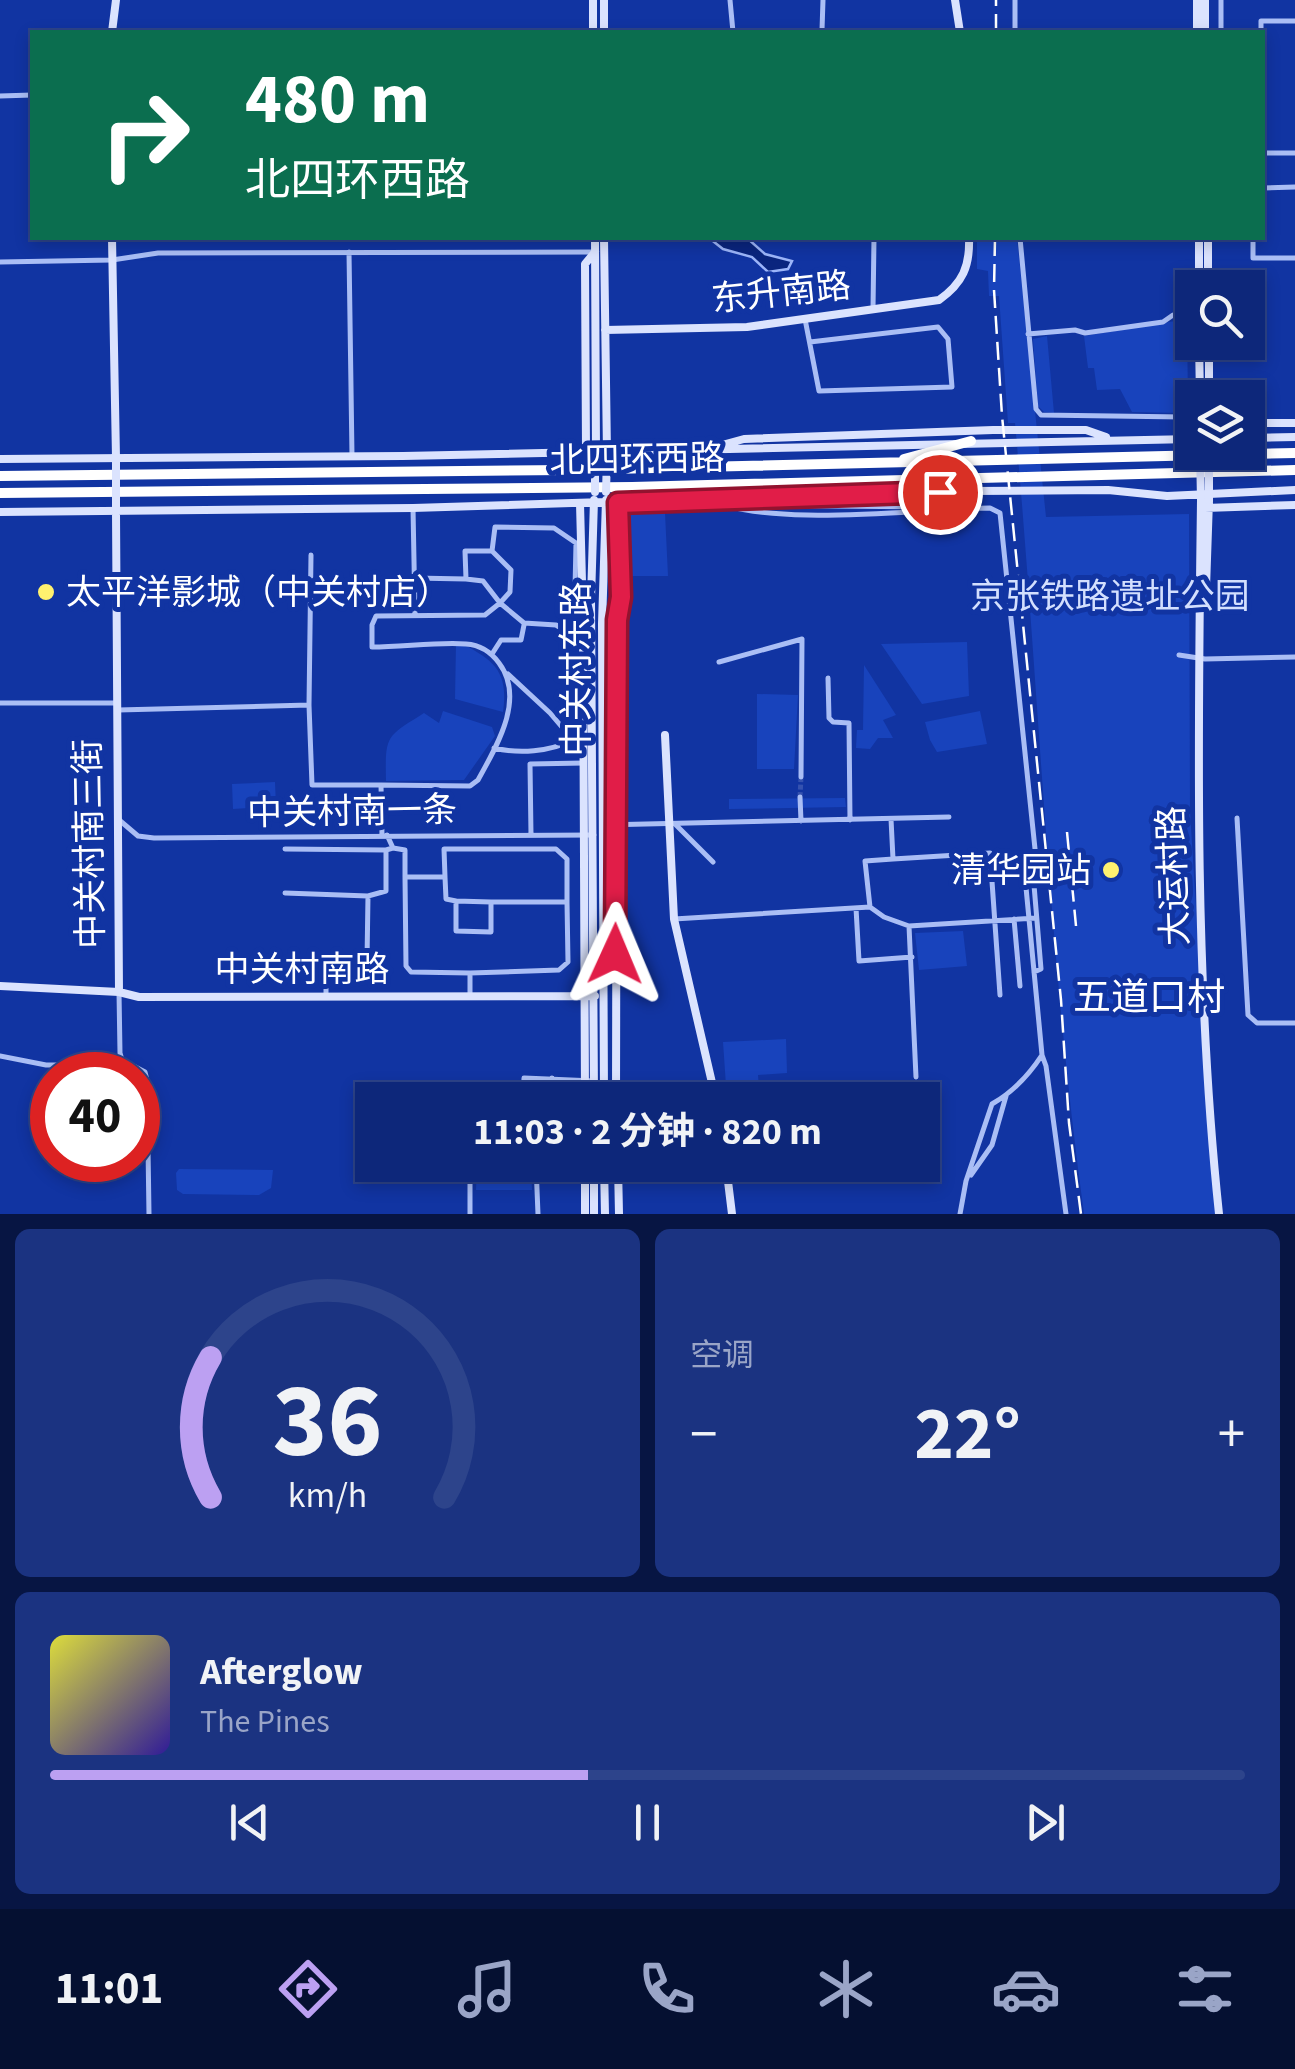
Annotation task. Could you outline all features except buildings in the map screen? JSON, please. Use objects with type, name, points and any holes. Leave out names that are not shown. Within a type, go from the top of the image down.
[{"type":"highway","points":[[887,463],[971,442]]},
{"type":"highway","name":"北四环西路","points":[[0,476],[1295,453]]},
{"type":"highway","name":"北四环西路","points":[[0,493],[570,488],[1295,470]]},
{"type":"highway","points":[[897,480],[974,491]]},
{"type":"street","points":[[112,30],[116,0]]},
{"type":"street","points":[[593,0],[593,30]]},
{"type":"street","points":[[604,0],[604,30]]},
{"type":"street","points":[[730,0],[733,30]]},
{"type":"street","points":[[822,30],[823,0]]},
{"type":"street","points":[[955,0],[960,30]]},
{"type":"street","points":[[1015,0],[1016,30]]},
{"type":"street","points":[[1197,0],[1197,30]]},
{"type":"street","points":[[1205,0],[1205,30]]},
{"type":"street","points":[[1221,0],[1221,30]]},
{"type":"street","points":[[1262,30],[1261,21],[1295,21]]},
{"type":"street","points":[[0,96],[30,95]]},
{"type":"street","points":[[1265,153],[1295,153]]},
{"type":"street","points":[[1265,188],[1295,188]]},
{"type":"street","name":"中关村南三街","points":[[112,240],[120,1052]]},
{"type":"street","name":"中关村东路","points":[[595,240],[595,492],[584,922],[602,1082]]},
{"type":"street","name":"中关村东路","points":[[589,1081],[603,825],[607,454],[604,240]]},
{"type":"street","points":[[872,310],[874,240]]},
{"type":"street","name":"东升南路","points":[[605,330],[748,327],[939,300],[958,286],[970,261],[970,240]]},
{"type":"street","points":[[1020,240],[1036,409],[1040,414],[1175,416]]},
{"type":"street","points":[[1198,240],[1199,270]]},
{"type":"street","points":[[1208,240],[1208,270]]},
{"type":"street","points":[[1253,240],[1254,258],[1295,258]]},
{"type":"street","points":[[0,262],[112,260],[158,252],[595,252]]},
{"type":"street","points":[[349,252],[352,456]]},
{"type":"street","points":[[1028,334],[1075,330],[1085,333],[1163,322],[1175,315]]},
{"type":"street","points":[[806,319],[810,342],[819,391],[952,387],[948,339],[938,327],[810,342]]},
{"type":"street","points":[[1265,423],[1295,423]]},
{"type":"street","points":[[711,448],[744,439],[993,430],[1086,430],[1114,440],[1175,438]]},
{"type":"street","points":[[1265,438],[1295,437]]},
{"type":"street","name":"北四环西路","points":[[0,459],[607,454],[711,448],[1114,440]]},
{"type":"street","name":"大运村路","points":[[1202,470],[1206,588],[1200,596],[1197,824],[1218,1214]]},
{"type":"street","points":[[1208,470],[1205,504],[1295,505]]},
{"type":"street","name":"北四环西路","points":[[0,512],[413,508],[974,491],[1108,490],[1168,496],[1295,490]]},
{"type":"street","points":[[737,498],[742,505],[990,508],[1000,513],[1038,868],[1026,877],[1028,918],[1042,1055],[1066,1214]]},
{"type":"street","points":[[706,500],[731,510],[802,514],[942,508]]},
{"type":"street","name":"中关村东路","points":[[580,503],[579,634],[588,740],[584,763],[594,908],[594,996]]},
{"type":"street","name":"中关村东路","points":[[616,1082],[617,620],[621,597],[618,503]]},
{"type":"street","points":[[413,508],[415,614]]},
{"type":"street","points":[[414,578],[482,581],[524,624],[556,624],[579,634],[576,543],[554,528],[495,527],[492,551]]},
{"type":"street","points":[[466,579],[465,551],[492,551],[511,570],[510,592],[484,615],[376,616],[372,647],[466,644],[492,654],[573,740]]},
{"type":"street","points":[[311,555],[312,785],[470,786],[478,780],[506,721],[510,693],[506,672]]},
{"type":"street","points":[[492,654],[501,640],[521,640],[524,624]]},
{"type":"street","points":[[719,662],[802,639],[800,777]]},
{"type":"street","points":[[1179,655],[1295,657]]},
{"type":"street","points":[[828,678],[829,718],[832,722],[849,723],[850,820]]},
{"type":"street","points":[[0,703],[115,707],[309,705]]},
{"type":"street","points":[[665,735],[674,918],[712,1082]]},
{"type":"street","points":[[494,748],[510,752],[539,750],[588,740]]},
{"type":"street","points":[[532,834],[530,764],[584,763]]},
{"type":"street","points":[[284,893],[368,896],[386,891],[390,849],[385,835],[381,785]]},
{"type":"street","points":[[800,797],[800,821]]},
{"type":"street","points":[[603,825],[949,817]]},
{"type":"street","points":[[891,818],[893,859]]},
{"type":"street","points":[[1237,818],[1248,1015],[1257,1023],[1295,1022]]},
{"type":"street","name":"中关村南一条","points":[[117,819],[138,836],[154,838],[588,835]]},
{"type":"street","points":[[672,824],[713,862]]},
{"type":"street","points":[[284,849],[406,850],[406,966],[411,972],[559,970],[568,962],[568,902],[567,859],[556,849],[444,849],[446,899],[568,902]]},
{"type":"street","points":[[870,907],[865,861],[990,852],[1000,994]]},
{"type":"street","points":[[1032,873],[1041,969],[1034,972]]},
{"type":"street","points":[[405,877],[445,877]]},
{"type":"street","points":[[326,996],[326,963],[367,960],[368,896]]},
{"type":"street","points":[[456,901],[456,931],[491,932],[491,902]]},
{"type":"street","points":[[674,918],[870,907],[884,917],[910,926],[1036,918]]},
{"type":"street","points":[[584,922],[594,908]]},
{"type":"street","points":[[856,908],[859,961],[912,957]]},
{"type":"street","points":[[1014,919],[1020,986]]},
{"type":"street","points":[[910,926],[916,1077]]},
{"type":"street","points":[[470,972],[470,996]]},
{"type":"street","name":"中关村南路","points":[[0,986],[120,992],[139,997],[594,996]]},
{"type":"street","points":[[960,1214],[966,1181],[992,1104],[1032,1071],[1042,1055]]},
{"type":"street","points":[[0,1056],[30,1062]]},
{"type":"street","points":[[524,1082],[524,1078],[589,1081]]},
{"type":"street","points":[[552,1078],[552,1082]]},
{"type":"street","points":[[966,1181],[992,1144],[1006,1096]]},
{"type":"street","name":"中关村南三街","points":[[149,1182],[149,1214]]},
{"type":"street","points":[[470,1182],[470,1214]]},
{"type":"street","points":[[537,1182],[538,1214]]},
{"type":"street","points":[[585,1182],[585,1214]]},
{"type":"street","points":[[594,1182],[594,1214]]},
{"type":"street","points":[[604,1182],[605,1214]]},
{"type":"street","points":[[618,1182],[619,1214]]},
{"type":"street","points":[[728,1182],[732,1214]]},
{"type":"green space","name":"京张铁路遗址公园","points":[[977,240],[1017,240],[1046,517],[1189,514],[1190,811],[1215,1214],[1084,1214],[1061,1017],[1015,423],[1008,423],[999,296],[989,296],[988,271],[977,269]]},
{"type":"green space","points":[[1175,321],[1175,360],[1187,360],[1188,380],[1175,380],[1175,413],[1132,412],[1120,389],[1097,390],[1094,368],[1088,368],[1084,336]]},
{"type":"green space","points":[[1047,336],[1054,413],[1044,412],[1038,406],[1033,339]]},
{"type":"green space","points":[[665,513],[668,576],[621,576],[621,514]]},
{"type":"green space","points":[[459,642],[496,668],[503,686],[503,712],[455,699]]},
{"type":"green space","points":[[967,642],[969,696],[922,704],[881,644]]},
{"type":"green space","points":[[864,665],[896,715],[883,720],[893,738],[878,738],[870,749],[856,748],[857,730],[863,730]]},
{"type":"green space","points":[[757,694],[798,695],[794,769],[757,769]]},
{"type":"green space","points":[[443,711],[492,727],[495,736],[464,780],[386,781],[390,739],[424,713],[439,723]]},
{"type":"green space","points":[[980,711],[987,744],[937,752],[925,722]]},
{"type":"green space","points":[[275,782],[276,806],[233,809],[232,784]]},
{"type":"green space","points":[[845,798],[846,807],[729,809],[729,799]]},
{"type":"green space","points":[[963,931],[967,966],[919,970],[915,933]]},
{"type":"green space","points":[[786,1039],[787,1073],[758,1075],[759,1082],[726,1082],[723,1042]]},
{"type":"green space","points":[[179,1169],[273,1170],[271,1188],[259,1195],[183,1194],[177,1190]]},
{"type":"green space","points":[[476,1182],[532,1182],[532,1190],[476,1190]]},
{"type":"shaded area","points":[[712,240],[749,240],[765,254],[792,261],[788,269],[768,272],[752,257],[723,249]]},
{"type":"tunnel","points":[[800,797],[801,777]]},
{"type":"railway","points":[[996,0],[996,30]]},
{"type":"railway","points":[[995,240],[1002,416],[1081,1214]]},
{"type":"railway","points":[[1067,832],[1076,926]]},
{"type":"place","name":"太平洋影城（中关村店）","points":[[46,592]]},
{"type":"place","name":"清华园站","points":[[1111,870]]},
{"type":"district","name":"五道口村","points":[[1149,997]]},
{"type":"route","points":[[615,954],[617,620],[621,597],[618,503],[940,492]]}]
